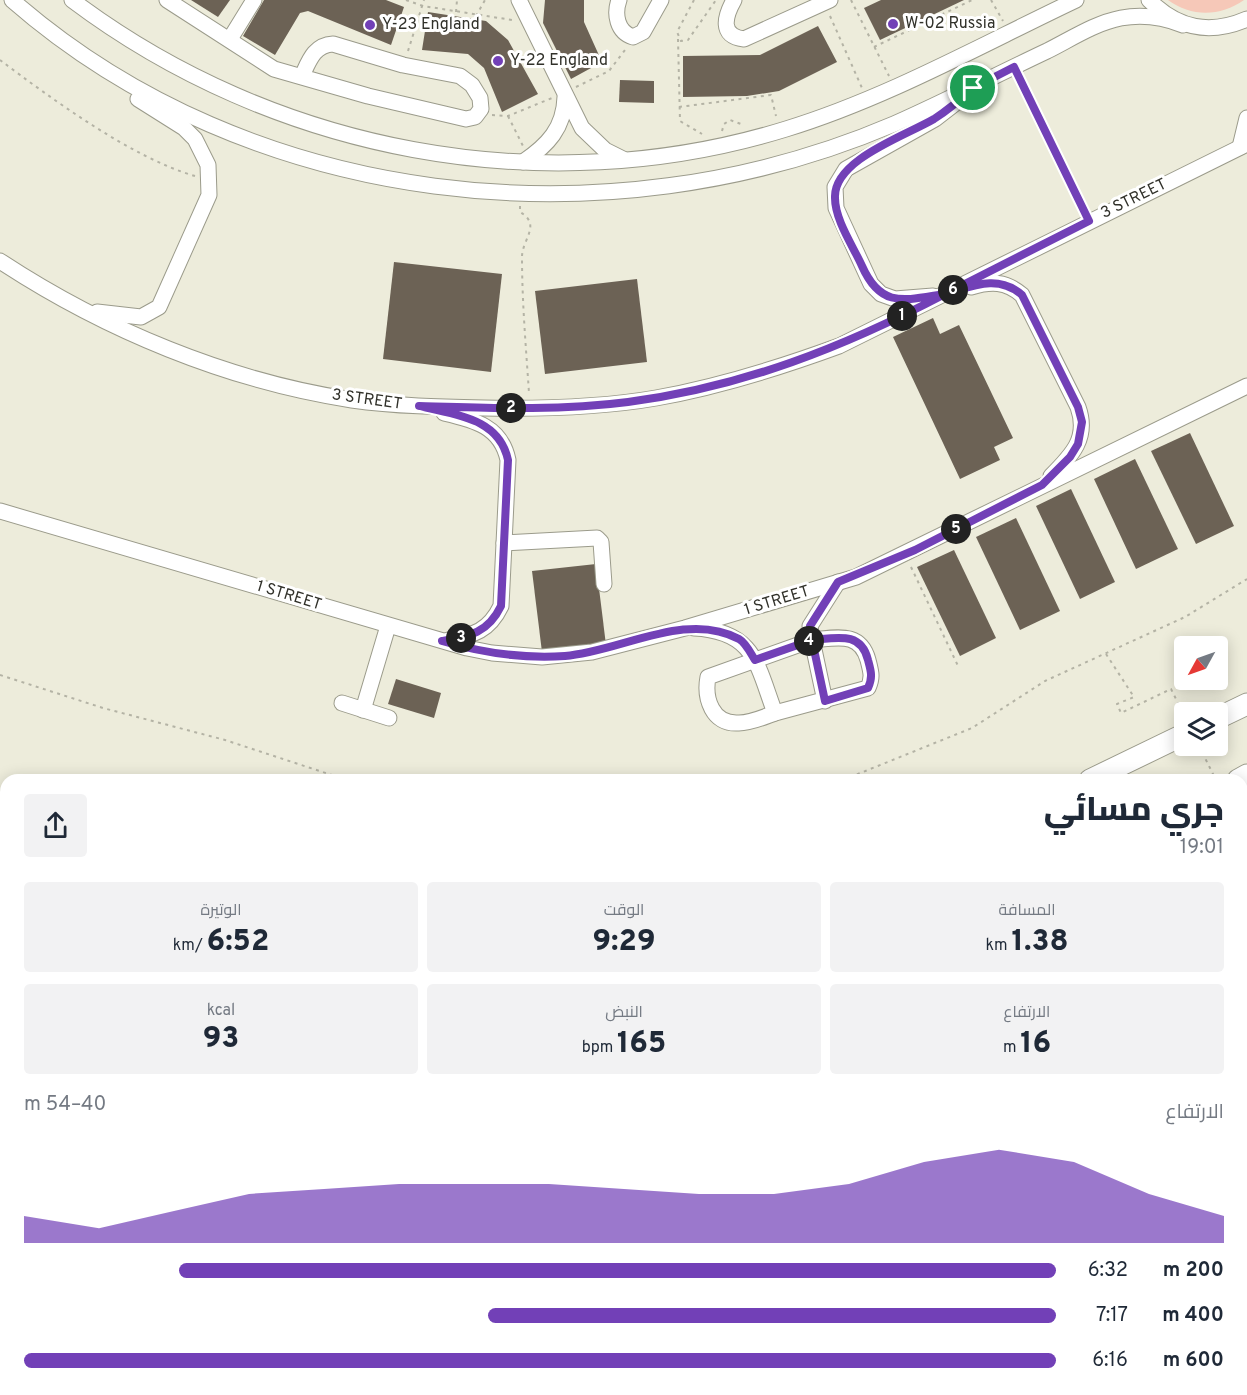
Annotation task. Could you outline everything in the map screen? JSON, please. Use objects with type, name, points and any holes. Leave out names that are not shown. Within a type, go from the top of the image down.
[{"type":"highway","points":[[1228,713],[1247,704]]},
{"type":"highway","points":[[1102,774],[1174,739]]},
{"type":"street","points":[[12,0],[121,88],[184,128],[203,151],[210,180],[209,195],[203,215],[159,307],[141,317],[82,310]]},
{"type":"street","points":[[72,0],[162,60],[269,111],[376,142],[450,155],[524,155],[624,160],[714,147],[779,131],[867,99],[1076,0]]},
{"type":"street","points":[[167,0],[230,39],[260,63],[302,76],[378,99],[466,119],[478,114],[480,98],[464,78],[403,66],[328,44],[315,51],[302,76]]},
{"type":"street","points":[[230,39],[255,0]]},
{"type":"street","points":[[519,0],[564,95],[589,136],[605,150],[624,160]]},
{"type":"street","points":[[619,0],[617,20],[626,34],[633,38],[643,32],[662,0]]},
{"type":"street","points":[[734,0],[725,16],[725,26],[734,37],[744,39],[827,1]]},
{"type":"street","points":[[1149,0],[1162,14],[1183,25]]},
{"type":"street","points":[[74,49],[160,101],[289,153],[327,165],[404,183],[490,192],[609,193],[679,186],[737,175],[783,164],[851,141],[973,88],[1118,18],[1144,16],[1206,29],[1229,27],[1247,19]]},
{"type":"street","points":[[973,88],[935,119],[851,166],[841,174],[835,187],[836,208],[867,278],[876,290],[895,300],[945,294],[996,282],[1010,286],[1027,301],[1078,407],[1082,422],[1081,437],[1075,451],[1042,485]]},
{"type":"street","points":[[524,155],[545,146],[556,133],[563,117],[564,95]]},
{"type":"street","points":[[1244,146],[1247,122]]},
{"type":"street","name":"3 STREET","points":[[0,261],[82,310],[151,342],[246,375],[351,399],[419,406],[529,408],[597,405],[655,398],[744,378],[839,346],[1244,146]]},
{"type":"street","name":"1 STREET","points":[[0,510],[442,641],[492,653],[567,656],[609,648],[685,628],[838,582],[915,550],[1042,485],[1247,386]]},
{"type":"street","points":[[419,406],[483,424],[502,443],[508,460],[504,595],[496,617],[479,633],[442,641]]},
{"type":"street","points":[[504,543],[597,538],[601,542],[604,584]]},
{"type":"street","points":[[825,701],[810,626],[838,582]]},
{"type":"street","points":[[363,710],[388,626]]},
{"type":"street","points":[[685,628],[708,629],[741,640],[755,660],[776,713]]},
{"type":"street","points":[[842,638],[858,641],[865,648],[873,678],[868,688],[825,701],[739,723],[726,722],[714,714],[707,698],[708,677],[755,660],[812,640],[842,638]]},
{"type":"street","points":[[342,703],[389,718]]},
{"type":"path","points":[[406,0],[423,6],[476,16],[509,20],[527,16]]},
{"type":"path","points":[[403,66],[424,0]]},
{"type":"path","points":[[456,12],[457,0]]},
{"type":"path","points":[[476,16],[485,0]]},
{"type":"path","points":[[694,0],[676,32],[680,122],[703,135],[695,137]]},
{"type":"path","points":[[678,39],[683,42],[688,40],[716,0]]},
{"type":"path","points":[[851,0],[894,87]]},
{"type":"path","points":[[874,47],[972,0]]},
{"type":"path","points":[[991,0],[1009,32]]},
{"type":"path","points":[[827,1],[867,99]]},
{"type":"path","points":[[478,114],[508,116],[564,95],[614,68],[633,38]]},
{"type":"path","points":[[0,60],[107,133],[170,166],[210,180]]},
{"type":"path","points":[[1014,67],[1089,221]]},
{"type":"path","points":[[679,107],[771,95],[779,131]]},
{"type":"path","points":[[508,116],[524,155]]},
{"type":"path","points":[[713,133],[742,126],[737,120],[730,120],[724,124],[722,130]]},
{"type":"path","points":[[520,206],[520,212],[528,218],[531,227],[522,254],[529,408]]},
{"type":"path","points":[[915,550],[920,562],[910,568],[959,668]]},
{"type":"path","points":[[858,774],[972,729],[1045,681],[1193,612],[1247,579]]},
{"type":"path","points":[[1106,654],[1134,697],[1118,704],[1121,713],[1171,689],[1178,702]]},
{"type":"path","points":[[0,675],[103,708],[225,740],[329,774]]},
{"type":"path","points":[[1204,756],[1213,774]]},
{"type":"shaded area","points":[[1168,0],[1244,0],[1225,10],[1206,13],[1186,10]]},
{"type":"building","points":[[191,0],[230,0],[218,17]]},
{"type":"building","name":"Y-23 England","points":[[264,0],[386,0],[404,7],[391,45],[308,11],[300,13],[275,55],[243,36]]},
{"type":"building","points":[[545,0],[584,0],[584,22],[602,62],[571,79],[543,23]]},
{"type":"building","name":"W-02 Russia","points":[[881,0],[964,0],[880,40],[864,8]]},
{"type":"building","name":"Y-22 England","points":[[428,12],[486,21],[508,40],[538,94],[502,112],[484,68],[468,54],[422,50]]},
{"type":"building","points":[[818,26],[837,62],[779,91],[747,96],[683,97],[683,56],[760,55]]},
{"type":"building","points":[[620,80],[654,81],[654,103],[619,102]]},
{"type":"building","points":[[394,262],[502,274],[491,372],[383,359]]},
{"type":"building","points":[[637,279],[647,362],[545,374],[535,291]]},
{"type":"building","points":[[933,318],[940,334],[959,325],[1013,438],[994,447],[1000,460],[960,479],[893,337]]},
{"type":"building","points":[[1190,433],[1234,526],[1196,544],[1151,451]]},
{"type":"building","points":[[1135,459],[1178,549],[1136,569],[1094,479]]},
{"type":"building","points":[[1071,489],[1115,582],[1080,599],[1036,506]]},
{"type":"building","points":[[1016,518],[1060,611],[1020,630],[976,537]]},
{"type":"building","points":[[954,550],[996,638],[960,656],[917,567]]},
{"type":"building","points":[[596,564],[606,645],[542,652],[532,571]]},
{"type":"building","points":[[396,679],[441,693],[434,718],[388,704]]},
{"type":"place","name":"W-02 Russia","points":[[893,24]]},
{"type":"place","name":"Y-23 England","points":[[370,25]]},
{"type":"place","name":"Y-22 England","points":[[498,61]]},
{"type":"route","points":[[973,88],[935,119],[867,155],[846,169],[841,174],[834,194],[836,208],[867,278],[876,290],[895,300],[945,294],[839,346],[777,369],[712,386],[655,398],[597,405],[519,408],[419,406],[483,424],[497,435],[508,460],[504,595],[501,606],[489,626],[479,633],[442,641],[492,653],[517,656],[567,656],[592,652],[685,628],[708,629],[741,640],[755,660],[812,640],[825,701],[868,688],[873,678],[865,648],[858,641],[842,638],[812,640],[810,626],[813,619],[838,582],[856,577],[915,550],[1042,485],[1075,451],[1081,437],[1081,414],[1027,301],[1022,295],[1010,286],[996,282],[988,282],[945,294],[1089,221],[1014,67],[973,88]]}]
